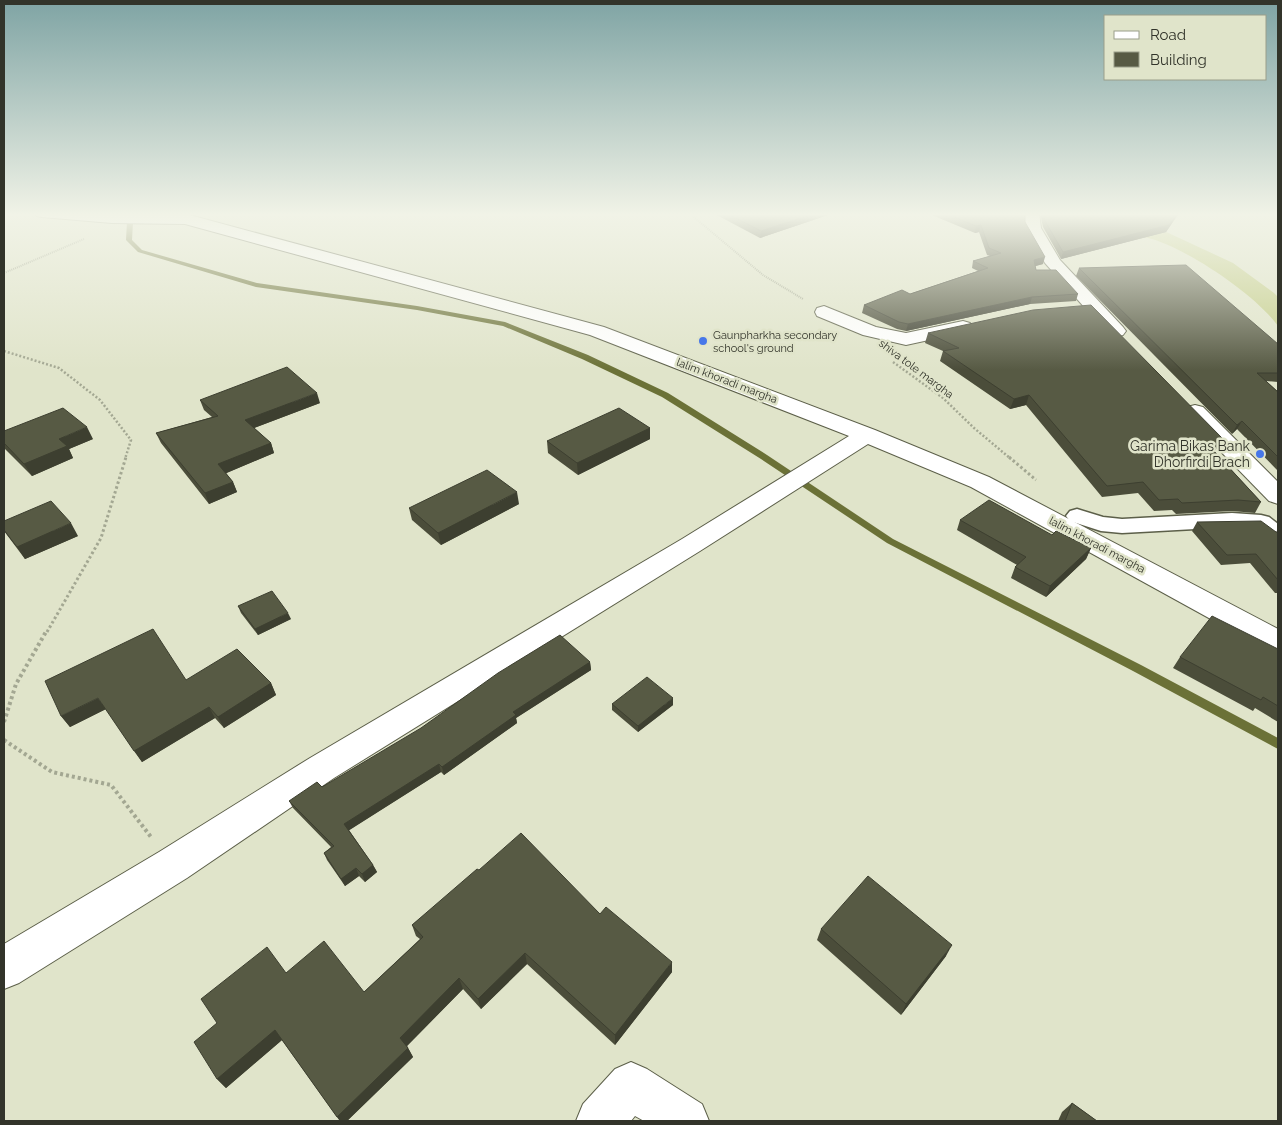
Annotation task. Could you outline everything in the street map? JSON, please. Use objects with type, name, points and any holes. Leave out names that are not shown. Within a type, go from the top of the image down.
[{"type":"street","name":"lalim khoradi margha","points":[[354,266],[597,331],[867,435],[980,482],[1278,642]]},
{"type":"street","points":[[1055,266],[1083,307],[1127,342]]},
{"type":"street","points":[[824,312],[870,331],[906,339],[976,324]]},
{"type":"street","points":[[1182,398],[1278,496]]},
{"type":"street","points":[[4,968],[172,866],[322,768],[691,545],[867,435]]},
{"type":"street","points":[[1078,516],[1100,524],[1122,526],[1232,520],[1261,522],[1278,534]]},
{"type":"street","points":[[600,1121],[631,1085],[685,1121]]},
{"type":"path","points":[[4,273],[23,266]]},
{"type":"path","points":[[752,266],[763,275],[824,312]]},
{"type":"path","points":[[4,351],[59,368],[100,400],[131,440],[101,538],[16,684],[4,722]]},
{"type":"path","name":"shiva tole margha","points":[[893,362],[943,398],[974,428],[1078,516]]},
{"type":"path","points":[[4,740],[52,772],[111,785],[172,866]]},
{"type":"green space","points":[[1206,266],[1236,266],[1274,293],[1278,297],[1278,326],[1254,301]]},
{"type":"building","points":[[983,266],[1035,266],[1036,270],[1056,270],[1078,294],[1032,297],[908,324],[899,322],[864,305],[902,290],[910,294],[988,268]]},
{"type":"building","points":[[1187,266],[1278,344],[1278,373],[1257,373],[1278,392],[1278,457],[1242,421],[1237,425],[1079,268]]},
{"type":"building","points":[[1091,305],[1222,438],[1211,448],[1261,502],[1238,500],[1182,503],[1178,499],[1159,500],[1143,482],[1107,486],[1029,395],[1014,399],[943,351],[959,348],[928,333],[1033,310]]},
{"type":"building","points":[[287,367],[317,393],[245,420],[271,443],[218,464],[233,482],[205,493],[156,433],[218,416],[200,400]]},
{"type":"building","points":[[63,408],[87,427],[59,439],[67,446],[24,464],[4,443],[4,431]]},
{"type":"building","points":[[619,408],[650,428],[577,463],[547,441]]},
{"type":"building","points":[[487,470],[517,492],[438,533],[409,508]]},
{"type":"building","points":[[989,500],[1052,535],[1056,531],[1091,548],[1050,586],[1015,567],[1026,557],[960,520]]},
{"type":"building","points":[[51,501],[71,523],[17,547],[4,530],[4,521]]},
{"type":"building","points":[[1261,521],[1278,532],[1278,580],[1256,554],[1227,555],[1197,522]]},
{"type":"building","points":[[272,591],[288,613],[255,629],[238,606]]},
{"type":"building","points":[[1212,616],[1278,649],[1278,706],[1263,697],[1261,700],[1180,657]]},
{"type":"building","points":[[153,629],[186,680],[237,649],[271,683],[218,717],[209,707],[134,751],[98,698],[61,716],[45,681]]},
{"type":"building","points":[[560,635],[590,662],[513,712],[516,715],[442,767],[439,764],[344,824],[373,865],[362,874],[356,868],[341,879],[324,853],[334,846],[289,801],[317,782],[322,787],[421,728],[498,673]]},
{"type":"building","points":[[647,677],[673,698],[638,726],[612,704]]},
{"type":"building","points":[[521,833],[600,914],[606,907],[672,962],[615,1035],[525,953],[478,999],[459,978],[400,1038],[408,1048],[337,1117],[275,1030],[217,1079],[194,1042],[217,1023],[201,999],[267,947],[286,973],[324,941],[364,992],[423,937],[412,925]]},
{"type":"building","points":[[868,876],[952,945],[906,1004],[821,929]]},
{"type":"building","points":[[1072,1103],[1097,1121],[1065,1121]]},
{"type":"waterway","points":[[189,266],[256,285],[417,308],[505,324],[585,357],[665,395],[764,457],[890,541],[1137,668],[1278,744]]},
{"type":"place","name":"Gaunpharkha secondary school's ground","points":[[703,341]]},
{"type":"place","name":"Garima Bikas Bank Dhorfirdi Brach","points":[[1260,454]]}]
